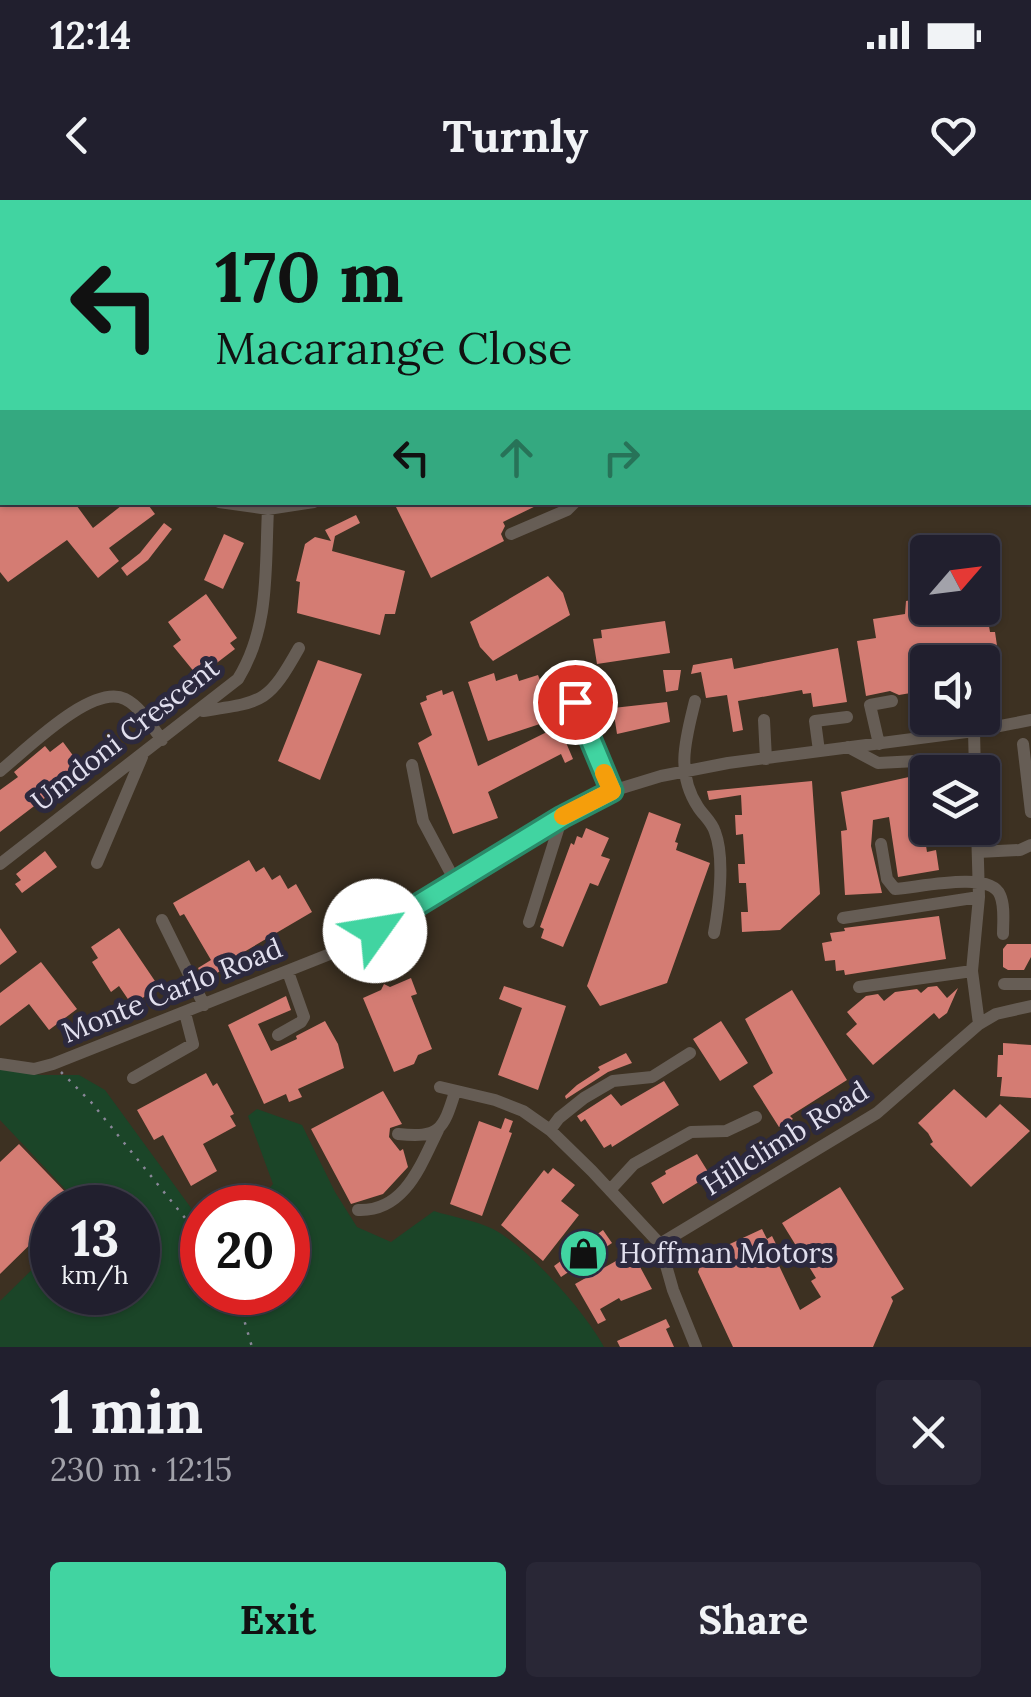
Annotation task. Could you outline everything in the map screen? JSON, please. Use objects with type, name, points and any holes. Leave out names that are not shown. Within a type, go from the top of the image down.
[{"type":"street","points":[[239,505],[268,509],[294,505]]},
{"type":"street","points":[[511,534],[572,505]]},
{"type":"street","name":"Umdoni Crescent","points":[[0,864],[238,679],[260,633],[268,509]]},
{"type":"street","points":[[200,712],[248,705],[267,696],[299,648]]},
{"type":"street","points":[[566,670],[612,791]]},
{"type":"street","points":[[0,770],[90,701],[109,696],[124,698],[136,706],[162,740]]},
{"type":"street","points":[[879,744],[870,704],[892,701]]},
{"type":"street","points":[[696,702],[683,752],[684,772],[696,805],[717,837],[719,900],[714,933]]},
{"type":"street","points":[[819,752],[815,721],[848,717]]},
{"type":"street","points":[[764,720],[766,759]]},
{"type":"street","name":"Monte Carlo Road","points":[[1000,726],[1031,720]]},
{"type":"street","name":"Monte Carlo Road","points":[[0,1064],[34,1069],[53,1064],[288,972],[364,938],[562,817],[612,791],[684,772],[945,735]]},
{"type":"street","points":[[1023,744],[1031,812]]},
{"type":"street","points":[[848,747],[878,763],[910,761]]},
{"type":"street","points":[[96,863],[143,755]]},
{"type":"street","points":[[412,765],[423,822],[455,881]]},
{"type":"street","points":[[529,922],[562,817]]},
{"type":"street","points":[[881,844],[887,879],[895,888],[979,890]]},
{"type":"street","points":[[978,845],[979,890],[972,971],[979,1024]]},
{"type":"street","points":[[978,852],[1020,850],[1031,845]]},
{"type":"street","points":[[843,918],[994,886],[1000,895],[1003,934]]},
{"type":"street","points":[[162,920],[204,1005]]},
{"type":"street","points":[[859,988],[972,971]]},
{"type":"street","points":[[278,1035],[304,1017],[288,972]]},
{"type":"street","points":[[1004,984],[1031,984]]},
{"type":"street","name":"Hillclimb Road","points":[[660,1244],[877,1113],[979,1024],[996,1014],[1031,1006]]},
{"type":"street","points":[[133,1078],[193,1044],[185,1013]]},
{"type":"street","points":[[550,1130],[584,1098],[613,1081],[652,1077],[690,1053]]},
{"type":"street","points":[[440,1088],[495,1100],[523,1112],[550,1130],[610,1190],[660,1244],[696,1347]]},
{"type":"street","points":[[358,1210],[372,1210],[406,1189],[447,1119],[455,1092]]},
{"type":"street","points":[[610,1190],[634,1164],[692,1132],[726,1131],[756,1118]]},
{"type":"street","points":[[398,1134],[426,1137],[438,1130]]},
{"type":"path","points":[[53,1064],[91,1102],[180,1212]]},
{"type":"path","points":[[243,1315],[252,1347]]},
{"type":"shaded area","points":[[0,505],[1031,505],[1031,1347],[0,1347]]},
{"type":"green space","points":[[0,1069],[79,1075],[105,1090],[180,1193],[180,1315],[310,1315],[310,1185],[272,1185],[248,1116],[257,1109],[302,1125],[357,1227],[391,1242],[434,1211],[493,1229],[523,1250],[555,1282],[604,1347],[0,1347],[0,1301],[30,1272],[30,1315],[160,1315],[160,1185],[61,1185],[0,1120]]},
{"type":"building","points":[[0,505],[76,505],[93,528],[122,505],[148,505],[155,514],[109,548],[119,561],[98,578],[67,540],[8,582],[0,572]]},
{"type":"building","points":[[538,505],[503,522],[504,541],[431,578],[396,507]]},
{"type":"building","points":[[356,515],[360,523],[335,536],[332,551],[405,571],[395,614],[385,614],[380,635],[297,613],[300,582],[296,581],[305,544],[315,537],[331,541],[325,530]]},
{"type":"building","points":[[164,523],[172,529],[148,560],[127,576],[121,568],[140,553]]},
{"type":"building","points":[[224,534],[244,543],[223,589],[204,580]]},
{"type":"building","points":[[548,576],[563,593],[570,615],[493,661],[480,647],[470,622]]},
{"type":"building","points":[[206,594],[237,638],[230,643],[235,649],[214,665],[218,670],[200,679],[173,646],[181,640],[168,622]]},
{"type":"building","points":[[910,600],[910,625],[989,625],[990,632],[995,632],[997,645],[910,645],[910,693],[899,695],[890,691],[866,696],[857,641],[876,638],[873,619],[905,614],[906,601]]},
{"type":"building","points":[[665,621],[670,653],[597,664],[593,639],[602,638],[601,630]]},
{"type":"building","points":[[838,648],[847,702],[813,707],[811,693],[803,694],[802,690],[738,701],[743,730],[733,732],[727,695],[706,698],[701,672],[691,674],[693,665],[732,658],[734,669]]},
{"type":"building","points":[[318,660],[362,674],[320,780],[278,761]]},
{"type":"building","points":[[663,670],[681,670],[678,690],[666,692]]},
{"type":"building","points":[[494,673],[496,681],[517,674],[519,681],[538,675],[555,719],[488,741],[468,682]]},
{"type":"building","points":[[442,690],[443,695],[453,691],[478,766],[559,726],[573,759],[565,763],[561,754],[488,792],[498,818],[453,834],[418,743],[432,735],[420,703]]},
{"type":"building","points":[[667,702],[670,722],[617,734],[613,708]]},
{"type":"building","points":[[63,742],[83,769],[0,832],[0,790],[18,777],[14,772],[45,746],[50,752]]},
{"type":"building","points":[[910,777],[910,845],[926,845],[927,852],[936,850],[939,870],[898,877],[889,817],[873,820],[871,846],[882,893],[845,895],[841,831],[847,830],[841,792]]},
{"type":"building","points":[[812,781],[820,894],[780,930],[742,932],[741,912],[748,912],[746,883],[739,883],[738,864],[745,864],[743,834],[736,835],[735,815],[742,815],[741,795],[709,800],[707,791]]},
{"type":"building","points":[[649,812],[681,824],[676,850],[710,863],[667,983],[600,1006],[587,986]]},
{"type":"building","points":[[586,828],[609,838],[601,856],[610,859],[598,886],[590,883],[563,947],[541,938],[544,929],[540,927],[571,843],[574,845],[577,836],[582,838]]},
{"type":"building","points":[[45,851],[57,867],[22,893],[15,884],[21,880],[16,874]]},
{"type":"building","points":[[249,860],[256,872],[264,867],[272,880],[280,875],[288,889],[296,884],[312,912],[232,959],[237,967],[228,972],[226,968],[204,980],[198,968],[211,960],[184,914],[180,916],[173,903]]},
{"type":"building","points":[[939,916],[946,959],[845,975],[844,970],[836,971],[835,960],[825,961],[822,943],[832,941],[830,933]]},
{"type":"building","points":[[0,928],[17,952],[0,965]]},
{"type":"building","points":[[119,928],[159,987],[132,1005],[119,986],[111,992],[92,962],[98,958],[91,947]]},
{"type":"building","points":[[1007,944],[1031,944],[1031,957],[1024,970],[1003,967],[1003,949]]},
{"type":"building","points":[[41,962],[77,1009],[49,1030],[29,1004],[0,1026],[0,993]]},
{"type":"building","points":[[411,978],[417,994],[411,996],[432,1049],[418,1055],[414,1064],[394,1072],[363,998],[381,990],[384,984],[390,987]]},
{"type":"building","points":[[504,986],[566,1006],[538,1090],[498,1075],[522,1008],[499,999]]},
{"type":"building","points":[[937,986],[947,998],[958,988],[947,1013],[939,1019],[934,1013],[873,1065],[846,1034],[857,1024],[847,1012],[866,996],[878,994],[884,1001],[895,992],[917,989],[921,993]]},
{"type":"building","points":[[792,990],[847,1080],[779,1127],[753,1086],[773,1073],[745,1019]]},
{"type":"building","points":[[286,996],[291,1010],[258,1024],[271,1051],[325,1021],[338,1044],[344,1068],[298,1089],[302,1097],[289,1102],[286,1094],[264,1104],[228,1025]]},
{"type":"building","points":[[721,1021],[748,1063],[720,1081],[693,1039]]},
{"type":"building","points":[[1003,1043],[1031,1045],[1031,1098],[1000,1096],[998,1055],[1003,1055]]},
{"type":"building","points":[[626,1053],[632,1063],[608,1072],[566,1099],[577,1085],[600,1070],[598,1067]]},
{"type":"building","points":[[206,1073],[213,1086],[217,1083],[234,1114],[230,1116],[236,1126],[203,1144],[217,1171],[190,1185],[163,1135],[154,1140],[137,1110]]},
{"type":"building","points":[[664,1081],[679,1105],[612,1147],[611,1144],[604,1148],[585,1119],[581,1122],[577,1116],[611,1094],[621,1106]]},
{"type":"building","points":[[954,1089],[986,1118],[1000,1104],[1030,1131],[971,1187],[930,1144],[933,1142],[928,1133],[918,1123]]},
{"type":"building","points":[[383,1091],[402,1124],[390,1128],[389,1137],[400,1151],[403,1149],[408,1167],[383,1194],[351,1204],[311,1129]]},
{"type":"building","points":[[505,1118],[513,1121],[509,1132],[512,1133],[482,1216],[450,1204],[479,1121],[501,1129]]},
{"type":"building","points":[[19,1144],[59,1185],[30,1185],[30,1245],[0,1274],[0,1162]]},
{"type":"building","points":[[697,1154],[710,1175],[663,1204],[651,1183]]},
{"type":"building","points":[[553,1168],[575,1185],[561,1201],[579,1215],[543,1261],[501,1225],[544,1170],[548,1174]]},
{"type":"building","points":[[840,1187],[904,1289],[891,1297],[893,1301],[873,1347],[733,1347],[698,1272],[704,1256],[762,1229],[767,1239],[772,1236],[779,1250],[773,1253],[800,1310],[821,1297],[811,1281],[816,1278],[782,1223]]},
{"type":"building","name":"Hoffman Motors","points":[[603,1230],[612,1243],[561,1277],[554,1266]]},
{"type":"building","points":[[632,1252],[652,1289],[621,1301],[619,1298],[600,1309],[606,1320],[598,1324],[575,1284]]},
{"type":"building","points":[[666,1319],[674,1347],[620,1347],[617,1341]]},
{"type":"slow traffic","points":[[563,816],[612,791],[604,773]]},
{"type":"place","name":"Hoffman Motors","points":[[584,1253]]},
{"type":"route","points":[[375,931],[562,817],[612,791],[575,702]]}]
